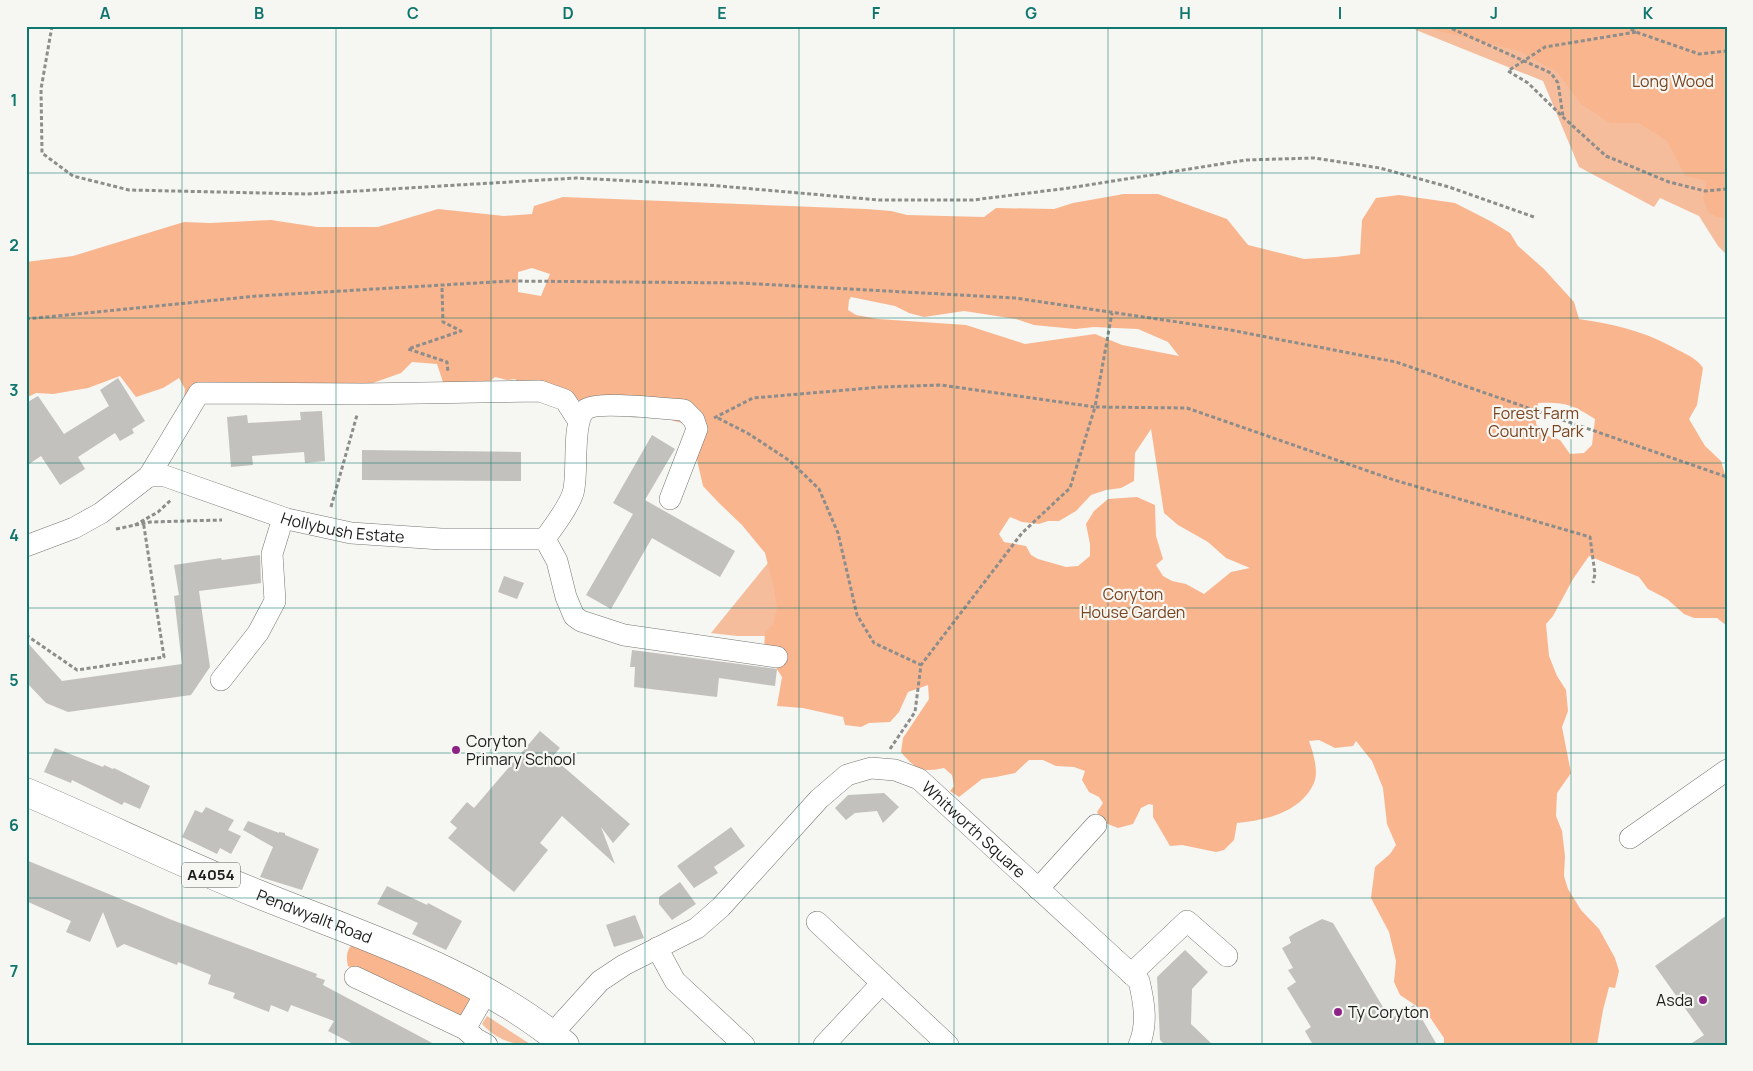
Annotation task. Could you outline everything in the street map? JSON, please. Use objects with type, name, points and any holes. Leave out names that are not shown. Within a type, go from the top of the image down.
[{"type":"main road","name":"Pendwyallt Road","points":[[26,792],[205,872],[432,964],[487,991],[558,1039]]},
{"type":"street","points":[[26,546],[74,528],[101,513],[149,476],[199,392],[363,394],[540,391],[565,400],[578,420]]},
{"type":"street","points":[[670,498],[697,430],[694,420],[684,410],[601,405],[586,410],[578,420],[573,492],[566,508],[545,539],[557,561],[566,597],[574,616],[581,621],[624,635],[777,657]]},
{"type":"street","name":"Hollybush Estate","points":[[149,476],[166,476],[283,518],[351,533],[442,539],[545,539]]},
{"type":"street","points":[[221,680],[258,633],[275,601],[272,554],[283,518]]},
{"type":"street","name":"Whitworth Square","points":[[558,1039],[600,981],[624,965],[697,928],[721,907],[819,799],[847,775],[871,768],[878,768],[894,770],[919,779],[1139,981],[1144,1002],[1144,1033],[1139,1045]]},
{"type":"street","points":[[1630,838],[1727,770]]},
{"type":"street","points":[[1038,889],[1096,825]]},
{"type":"street","points":[[817,922],[948,1045]]},
{"type":"street","points":[[1131,974],[1187,922],[1226,956]]},
{"type":"street","points":[[656,948],[676,981],[744,1045]]},
{"type":"street","points":[[356,977],[465,1029],[476,1040],[488,1045]]},
{"type":"street","points":[[824,1045],[882,983]]},
{"type":"street","points":[[465,1029],[487,991]]},
{"type":"path","points":[[52,26],[41,89],[42,153],[72,176],[130,190],[307,194],[576,178],[708,185],[879,200],[973,200],[1069,188],[1246,160],[1314,158],[1380,168],[1449,186],[1534,217]]},
{"type":"path","points":[[1446,26],[1551,72],[1558,83],[1564,118]]},
{"type":"path","points":[[1626,26],[1636,32],[1699,54],[1727,51]]},
{"type":"path","points":[[1636,32],[1545,47],[1508,71],[1528,83],[1606,156],[1669,182],[1705,191],[1727,189]]},
{"type":"path","points":[[26,318],[257,296],[510,281],[740,283],[1015,298],[1225,329],[1396,362],[1727,477]]},
{"type":"path","points":[[442,288],[443,322],[461,332],[408,349],[447,362],[450,393]]},
{"type":"path","points":[[878,768],[916,712],[921,665],[1022,533],[1070,488],[1095,407],[1112,313]]},
{"type":"path","points":[[694,420],[717,417],[753,398],[881,387],[941,385],[1095,407],[1187,408],[1394,480],[1590,537],[1595,574],[1593,583]]},
{"type":"path","points":[[326,527],[363,394]]},
{"type":"path","points":[[717,417],[749,434],[790,461],[819,489],[838,533],[857,615],[874,644],[921,665]]},
{"type":"path","points":[[107,532],[143,522],[158,512],[186,484]]},
{"type":"path","points":[[143,522],[248,519],[258,509]]},
{"type":"path","points":[[26,635],[77,670],[164,657],[143,522]]},
{"type":"green space","name":"Long Wood","points":[[1412,26],[1727,26],[1727,255],[1718,246],[1699,216],[1660,198],[1654,207],[1579,167],[1543,81],[1416,30]]},
{"type":"green space","name":"Long Wood","points":[[1419,26],[1727,26],[1727,218],[1717,217],[1708,212],[1703,198],[1707,181],[1685,176],[1667,141],[1639,123],[1610,123],[1581,104],[1557,72],[1519,51]]},
{"type":"green space","points":[[1124,194],[1158,194],[1227,219],[1248,245],[1304,259],[1360,254],[1362,220],[1376,198],[1399,195],[1455,203],[1510,233],[1518,246],[1544,269],[1574,302],[1579,319],[1618,326],[1642,333],[1666,343],[1698,362],[1703,368],[1697,405],[1689,419],[1705,446],[1721,461],[1727,481],[1727,626],[1717,618],[1694,618],[1684,614],[1667,599],[1648,589],[1639,577],[1589,556],[1573,579],[1553,616],[1546,624],[1549,656],[1557,676],[1566,690],[1568,711],[1562,727],[1571,773],[1557,793],[1556,816],[1562,831],[1565,856],[1564,876],[1568,889],[1581,910],[1599,929],[1615,958],[1619,971],[1615,988],[1609,987],[1597,1045],[1444,1045],[1444,1038],[1427,1013],[1400,995],[1394,982],[1396,961],[1389,932],[1371,898],[1375,867],[1390,854],[1396,845],[1387,824],[1383,788],[1372,761],[1356,741],[1353,746],[1335,748],[1319,740],[1309,741],[1314,756],[1316,773],[1314,783],[1308,793],[1291,808],[1281,813],[1259,820],[1237,823],[1234,840],[1224,850],[1216,852],[1182,845],[1170,846],[1153,817],[1153,805],[1149,804],[1141,808],[1133,824],[1118,828],[1103,822],[1097,812],[1103,803],[1099,797],[1089,792],[1082,780],[1085,771],[1074,767],[1056,766],[1043,760],[1029,760],[1015,773],[982,779],[959,797],[950,791],[954,786],[952,775],[944,768],[924,770],[915,766],[901,752],[903,738],[929,699],[928,685],[908,692],[899,712],[890,722],[869,723],[861,727],[845,725],[843,717],[803,708],[777,706],[782,677],[764,649],[765,632],[773,625],[777,608],[765,553],[742,525],[703,486],[689,425],[671,420],[653,404],[534,398],[515,379],[507,380],[495,377],[475,394],[443,382],[437,364],[412,362],[401,373],[370,384],[184,398],[185,389],[179,378],[163,388],[136,397],[120,376],[88,388],[53,394],[36,393],[26,398],[26,262],[73,256],[184,222],[210,223],[271,220],[317,227],[378,227],[438,209],[504,216],[532,214],[534,206],[563,197],[866,209],[891,211],[907,215],[984,217],[996,208],[1054,209],[1073,203]],"holes":[[[532,268],[550,274],[541,296],[518,292],[518,272]],[[851,297],[895,306],[909,313],[924,317],[964,311],[1016,319],[1034,325],[1075,329],[1094,327],[1138,329],[1168,342],[1179,356],[1122,345],[1095,334],[1025,344],[966,325],[878,319],[856,315],[848,310]],[[1538,403],[1562,404],[1581,410],[1595,419],[1592,445],[1584,453],[1570,454],[1560,440],[1546,435],[1536,424]],[[1151,429],[1164,513],[1178,525],[1208,542],[1226,558],[1250,568],[1231,572],[1204,594],[1186,584],[1172,581],[1163,576],[1156,565],[1163,559],[1156,536],[1155,505],[1137,497],[1108,499],[1094,511],[1086,524],[1090,556],[1078,566],[1066,567],[1038,559],[1031,555],[1026,546],[1004,542],[999,534],[1010,517],[1022,522],[1039,524],[1048,521],[1059,521],[1076,511],[1091,495],[1121,488],[1134,481],[1135,453]]]},
{"type":"green space","points":[[772,558],[782,636],[737,636],[711,633]]},
{"type":"green space","points":[[360,939],[433,981],[445,983],[473,994],[462,1017],[362,975],[348,966],[348,950]]},
{"type":"green space","points":[[487,1016],[531,1045],[517,1044],[493,1034],[482,1024]]},
{"type":"building","points":[[118,378],[145,421],[132,429],[134,433],[120,441],[115,433],[78,457],[85,469],[60,485],[41,456],[26,466],[26,403],[38,396],[64,434],[109,406],[100,390]]},
{"type":"building","points":[[322,411],[325,461],[305,463],[304,452],[252,456],[253,465],[231,467],[227,417],[247,415],[248,423],[301,420],[300,412]]},
{"type":"building","points":[[652,435],[675,449],[645,500],[735,551],[720,577],[652,538],[611,609],[586,595],[633,514],[613,503]]},
{"type":"building","points":[[362,450],[521,452],[521,481],[362,480]]},
{"type":"building","points":[[260,555],[261,583],[199,591],[210,667],[191,695],[68,712],[46,703],[26,682],[26,641],[62,681],[182,664],[174,596],[179,595],[174,565],[221,558],[222,560]]},
{"type":"building","points":[[504,576],[524,583],[517,599],[498,592]]},
{"type":"building","points":[[632,650],[777,669],[775,686],[719,678],[717,697],[634,687],[635,667],[630,667]]},
{"type":"building","points":[[540,731],[560,748],[552,757],[630,824],[613,843],[601,827],[615,864],[562,816],[540,843],[548,850],[514,892],[448,838],[457,828],[450,822],[467,802],[474,808]]},
{"type":"building","points":[[55,748],[103,767],[104,765],[114,768],[150,786],[140,809],[124,802],[122,805],[72,780],[71,783],[44,772]]},
{"type":"building","points":[[884,793],[899,807],[883,823],[877,811],[855,813],[846,820],[835,808],[848,795]]},
{"type":"building","points":[[206,807],[234,820],[228,830],[241,836],[231,854],[220,848],[217,854],[182,837],[195,810],[202,813]]},
{"type":"building","points":[[248,821],[279,833],[285,833],[285,835],[319,849],[302,890],[260,877],[273,847],[243,830]]},
{"type":"building","points":[[731,827],[745,846],[714,867],[718,873],[694,888],[677,866]]},
{"type":"building","points":[[26,860],[172,920],[317,974],[316,977],[325,980],[323,985],[436,1045],[355,1045],[328,1031],[334,1021],[291,1005],[288,1012],[271,1005],[269,1012],[233,998],[235,993],[208,984],[211,975],[178,962],[177,965],[124,944],[117,948],[103,912],[90,942],[66,932],[71,921],[26,901]]},
{"type":"building","points":[[680,882],[696,904],[672,920],[659,904],[659,897]]},
{"type":"building","points":[[387,886],[427,905],[428,903],[462,921],[446,950],[412,934],[418,923],[377,904]]},
{"type":"building","points":[[635,915],[644,938],[614,947],[606,925]]},
{"type":"building","name":"Asda","points":[[1727,915],[1727,1045],[1689,1045],[1704,1035],[1655,966]]},
{"type":"building","points":[[1322,919],[1333,923],[1390,1019],[1414,1005],[1437,1045],[1313,1045],[1305,1031],[1311,1027],[1287,988],[1296,982],[1288,970],[1293,968],[1282,948],[1291,943],[1289,937]]},
{"type":"building","points":[[1185,950],[1208,972],[1192,989],[1191,1024],[1213,1045],[1165,1045],[1160,1040],[1157,977]]},
{"type":"place","name":"Coryton Primary School","points":[[456,750]]},
{"type":"place","name":"Asda","points":[[1703,1000]]},
{"type":"place","name":"Ty Coryton","points":[[1338,1012]]},
{"type":"park label","name":"Forest Farm Country Park","points":[[1536,422]]},
{"type":"park label","name":"Coryton House Garden","points":[[1133,603]]}]
